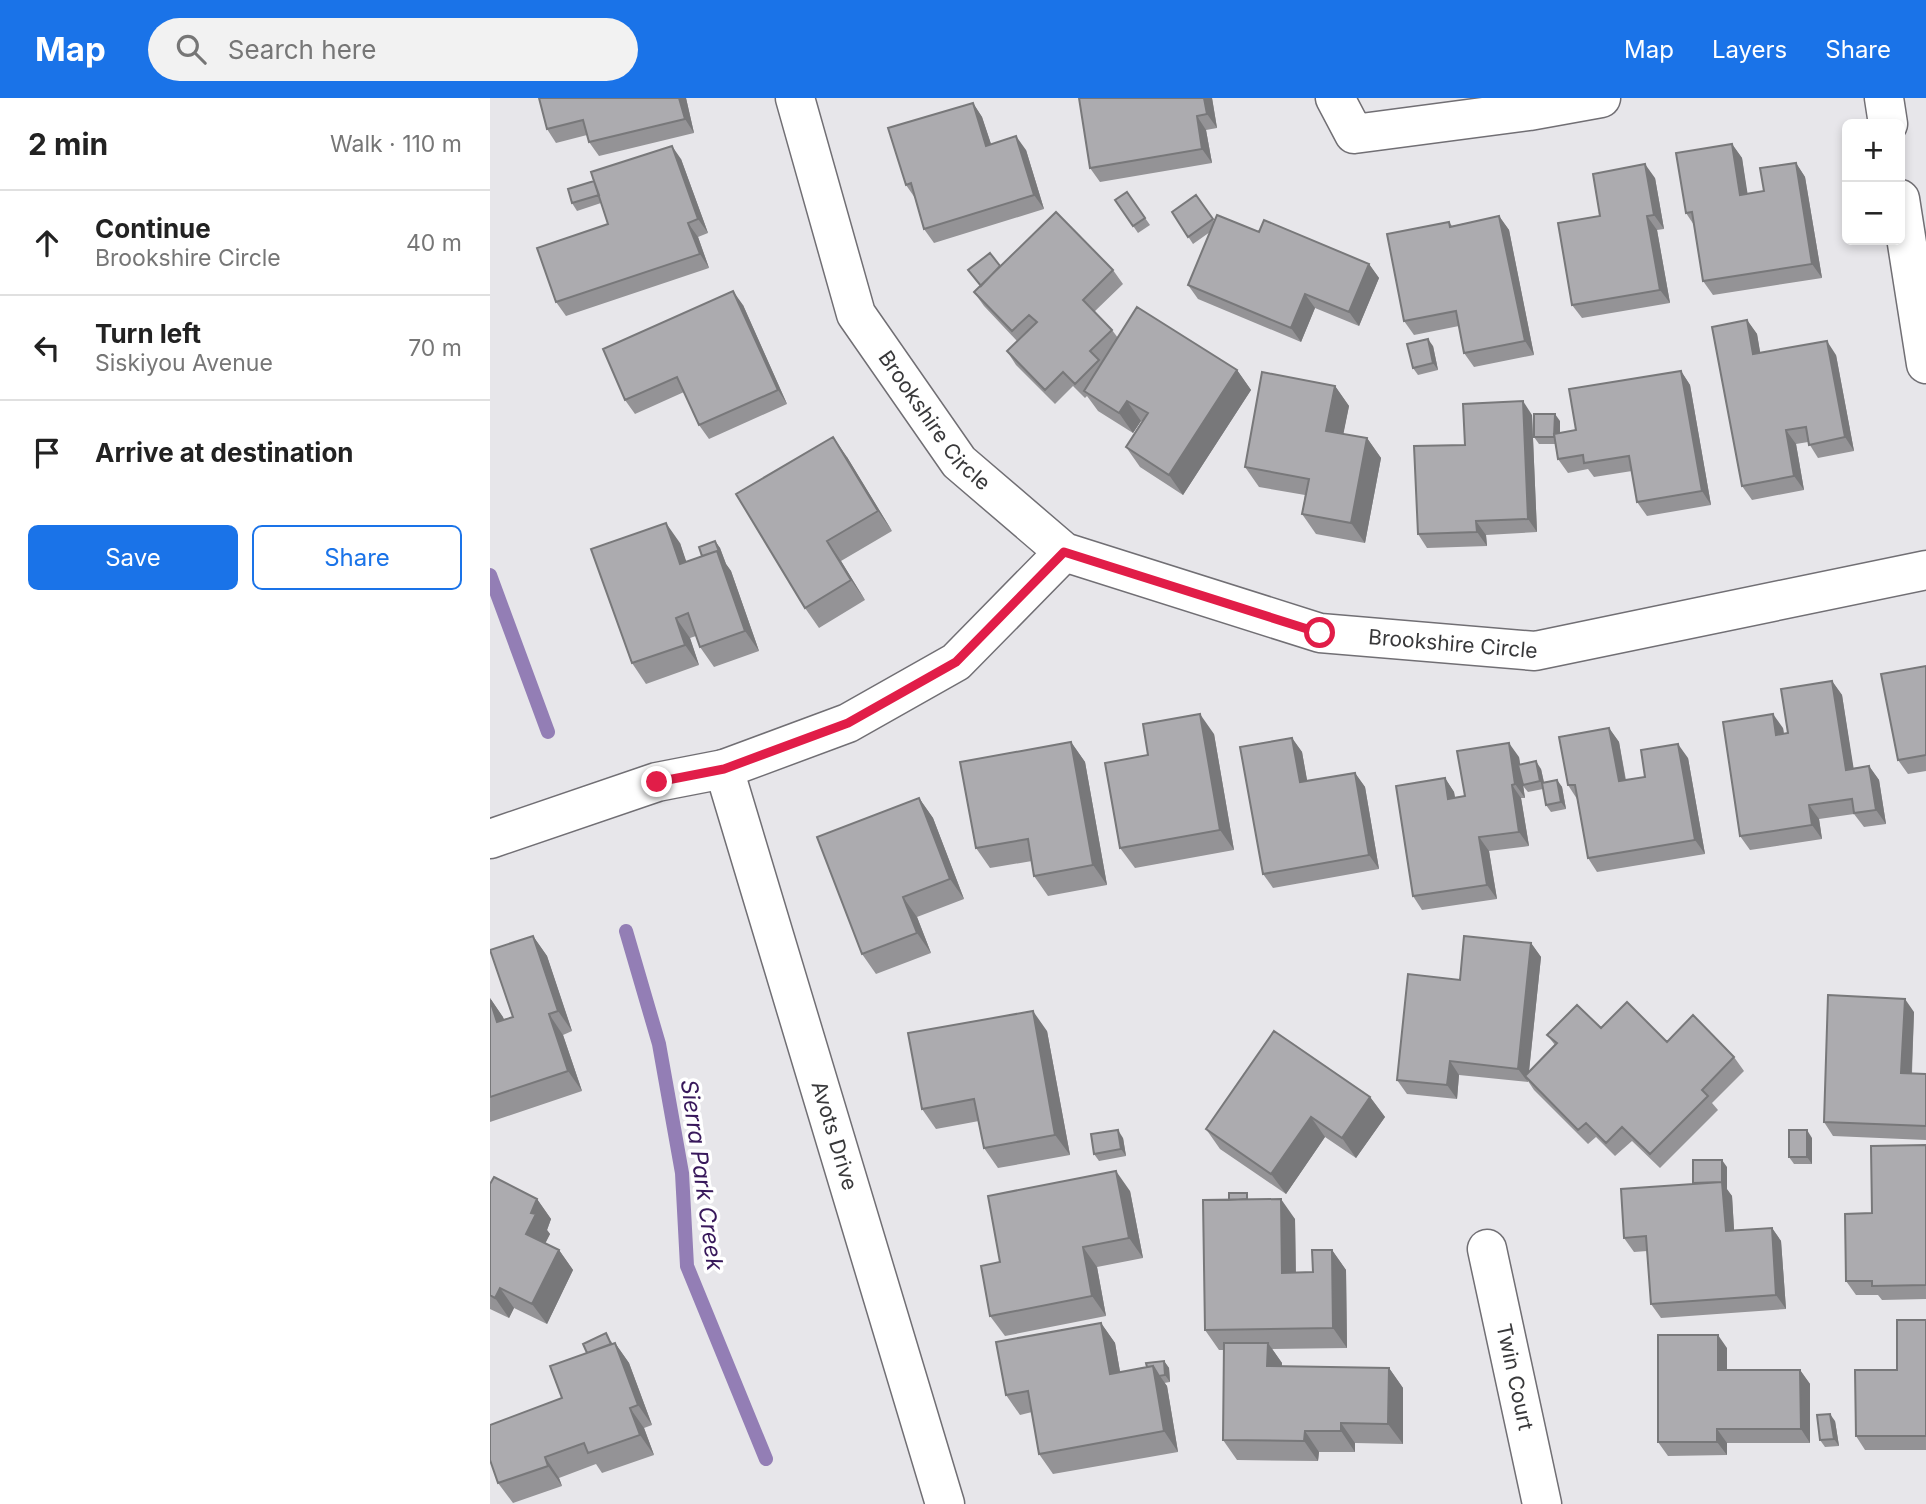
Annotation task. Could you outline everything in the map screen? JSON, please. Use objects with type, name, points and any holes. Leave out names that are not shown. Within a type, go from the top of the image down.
[{"type":"street","name":"Brookshire Circle","points":[[795,98],[856,314],[959,462],[1064,552],[1320,633],[1535,650],[1926,570]]},
{"type":"street","points":[[1335,98],[1354,134],[1529,111],[1601,98]]},
{"type":"street","points":[[1884,98],[1887,119]]},
{"type":"street","points":[[1905,231],[1926,364]]},
{"type":"street","points":[[490,839],[657,782],[724,769],[848,723],[956,662],[1064,552]]},
{"type":"street","name":"Avots Drive","points":[[724,769],[944,1504]]},
{"type":"street","name":"Twin Court","points":[[1487,1249],[1542,1504]]},
{"type":"building","points":[[539,98],[679,98],[685,119],[589,142],[583,120],[547,129]]},
{"type":"building","points":[[1079,98],[1204,98],[1207,114],[1197,116],[1202,149],[1090,168]]},
{"type":"building","points":[[973,103],[986,146],[1016,136],[1034,195],[924,229],[911,183],[906,185],[888,128]]},
{"type":"building","points":[[1732,144],[1740,195],[1764,191],[1760,168],[1796,163],[1812,264],[1703,281],[1692,212],[1686,213],[1676,153]]},
{"type":"building","points":[[672,146],[698,219],[688,223],[700,254],[556,302],[537,248],[608,224],[591,172]]},
{"type":"building","points":[[1645,164],[1654,215],[1647,216],[1660,290],[1572,305],[1558,223],[1600,216],[1593,174]]},
{"type":"building","points":[[594,181],[599,195],[572,203],[568,189]]},
{"type":"building","points":[[1127,192],[1145,218],[1133,226],[1115,200]]},
{"type":"building","points":[[1196,195],[1213,219],[1188,237],[1172,212]]},
{"type":"building","points":[[1056,212],[1113,270],[1083,300],[1112,330],[1090,351],[1099,360],[1075,384],[1063,372],[1045,390],[1007,351],[1037,322],[1029,315],[1012,331],[974,292]]},
{"type":"building","points":[[1217,215],[1259,232],[1264,220],[1369,264],[1349,312],[1305,294],[1291,328],[1188,285]]},
{"type":"building","points":[[1499,216],[1525,341],[1464,353],[1456,311],[1404,321],[1387,234],[1449,222],[1450,227]]},
{"type":"building","points":[[990,253],[1000,266],[981,286],[968,270]]},
{"type":"building","points":[[733,291],[778,390],[699,425],[677,377],[625,400],[603,349]]},
{"type":"building","points":[[1137,307],[1237,370],[1169,475],[1126,447],[1148,413],[1127,401],[1119,413],[1084,391]]},
{"type":"building","points":[[1747,320],[1753,354],[1827,341],[1845,437],[1809,445],[1806,427],[1786,430],[1794,476],[1742,486],[1712,327]]},
{"type":"building","points":[[1428,339],[1433,363],[1413,368],[1407,344]]},
{"type":"building","points":[[1681,371],[1702,491],[1637,502],[1629,456],[1584,463],[1583,455],[1558,459],[1554,434],[1576,430],[1569,389]]},
{"type":"building","points":[[1262,372],[1335,386],[1326,431],[1367,438],[1351,523],[1302,514],[1309,479],[1245,467]]},
{"type":"building","points":[[1523,401],[1528,519],[1476,521],[1477,532],[1418,534],[1414,446],[1465,445],[1463,404]]},
{"type":"building","points":[[1534,414],[1555,414],[1554,437],[1534,437]]},
{"type":"building","points":[[833,437],[878,511],[827,541],[851,580],[805,608],[736,494]]},
{"type":"building","points":[[666,523],[680,564],[717,551],[745,631],[700,647],[688,613],[676,618],[685,645],[632,663],[591,549]]},
{"type":"building","points":[[715,541],[721,557],[717,551],[702,556],[699,547]]},
{"type":"building","points":[[1926,666],[1926,755],[1898,760],[1881,674]]},
{"type":"building","points":[[1832,681],[1846,770],[1869,766],[1876,810],[1854,813],[1852,799],[1809,805],[1812,825],[1740,836],[1723,722],[1773,714],[1776,735],[1788,733],[1781,689]]},
{"type":"building","points":[[1200,714],[1220,830],[1120,848],[1105,763],[1148,755],[1143,724]]},
{"type":"building","points":[[1609,728],[1619,781],[1645,777],[1641,750],[1678,744],[1695,840],[1588,858],[1575,785],[1568,785],[1559,737]]},
{"type":"building","points":[[1292,738],[1300,782],[1355,773],[1369,855],[1263,874],[1240,747]]},
{"type":"building","points":[[1071,742],[1093,865],[1034,876],[1028,839],[976,848],[960,762]]},
{"type":"building","points":[[1509,743],[1519,832],[1479,837],[1487,885],[1413,896],[1396,786],[1445,778],[1448,799],[1465,796],[1457,751]]},
{"type":"building","points":[[1536,761],[1540,781],[1523,785],[1518,765]]},
{"type":"building","points":[[1557,780],[1561,802],[1546,805],[1542,783]]},
{"type":"building","points":[[919,798],[950,879],[903,897],[917,933],[862,954],[817,837]]},
{"type":"building","points":[[533,936],[558,1011],[549,1014],[568,1071],[490,1097],[490,1000],[497,1022],[513,1017],[490,950]]},
{"type":"building","points":[[1464,936],[1531,943],[1518,1069],[1450,1061],[1447,1085],[1397,1080],[1408,974],[1460,980]]},
{"type":"building","points":[[1828,995],[1905,999],[1901,1073],[1926,1074],[1926,1126],[1824,1122]]},
{"type":"building","points":[[1627,1002],[1667,1042],[1693,1015],[1734,1057],[1702,1090],[1708,1096],[1650,1154],[1622,1127],[1606,1143],[1586,1123],[1578,1130],[1525,1076],[1557,1043],[1547,1035],[1577,1005],[1601,1028]]},
{"type":"building","points":[[1033,1011],[1055,1135],[984,1148],[974,1099],[922,1109],[908,1033]]},
{"type":"building","points":[[1274,1031],[1370,1097],[1342,1138],[1311,1117],[1271,1174],[1206,1129]]},
{"type":"building","points":[[1118,1130],[1121,1149],[1094,1154],[1091,1134]]},
{"type":"building","points":[[1789,1130],[1807,1130],[1807,1157],[1789,1157]]},
{"type":"building","points":[[1926,1145],[1926,1285],[1872,1286],[1872,1281],[1846,1281],[1845,1214],[1872,1213],[1871,1146]]},
{"type":"building","points":[[1693,1160],[1722,1160],[1722,1182],[1693,1183]]},
{"type":"building","points":[[1116,1171],[1129,1238],[1083,1247],[1092,1296],[990,1316],[981,1266],[1000,1262],[988,1196]]},
{"type":"building","points":[[494,1177],[537,1199],[531,1213],[536,1214],[526,1234],[559,1250],[532,1304],[500,1288],[495,1298],[490,1295],[490,1184]]},
{"type":"building","points":[[1722,1182],[1726,1231],[1772,1228],[1776,1295],[1651,1304],[1646,1236],[1624,1238],[1621,1189]]},
{"type":"building","points":[[1229,1193],[1247,1193],[1247,1199],[1229,1200]]},
{"type":"building","points":[[1281,1199],[1282,1273],[1313,1272],[1312,1250],[1332,1250],[1333,1328],[1205,1330],[1203,1200]]},
{"type":"building","points":[[1897,1320],[1926,1320],[1926,1436],[1856,1436],[1855,1370],[1897,1370]]},
{"type":"building","points":[[1101,1323],[1110,1374],[1153,1366],[1164,1431],[1039,1454],[1028,1391],[1006,1395],[996,1342]]},
{"type":"building","points":[[606,1333],[611,1344],[587,1353],[583,1344]]},
{"type":"building","points":[[1658,1335],[1718,1335],[1718,1370],[1800,1370],[1801,1429],[1717,1429],[1717,1442],[1658,1442]]},
{"type":"building","points":[[615,1343],[638,1405],[630,1408],[640,1435],[588,1453],[584,1443],[545,1457],[548,1466],[498,1483],[490,1460],[490,1425],[562,1398],[550,1366]]},
{"type":"building","points":[[1224,1343],[1268,1343],[1267,1366],[1389,1368],[1388,1424],[1341,1423],[1341,1431],[1305,1431],[1304,1441],[1223,1440]]},
{"type":"building","points":[[1164,1361],[1165,1375],[1159,1376],[1153,1366],[1147,1367],[1146,1363]]},
{"type":"building","points":[[1830,1414],[1834,1439],[1820,1440],[1817,1415]]},
{"type":"waterway","name":"Sierra Park Creek","points":[[490,575],[548,732]]},
{"type":"waterway","name":"Sierra Park Creek","points":[[626,931],[659,1044],[682,1173],[687,1266],[766,1459]]},
{"type":"route","points":[[657,782],[724,769],[848,723],[956,662],[1064,552],[1320,633]]}]
